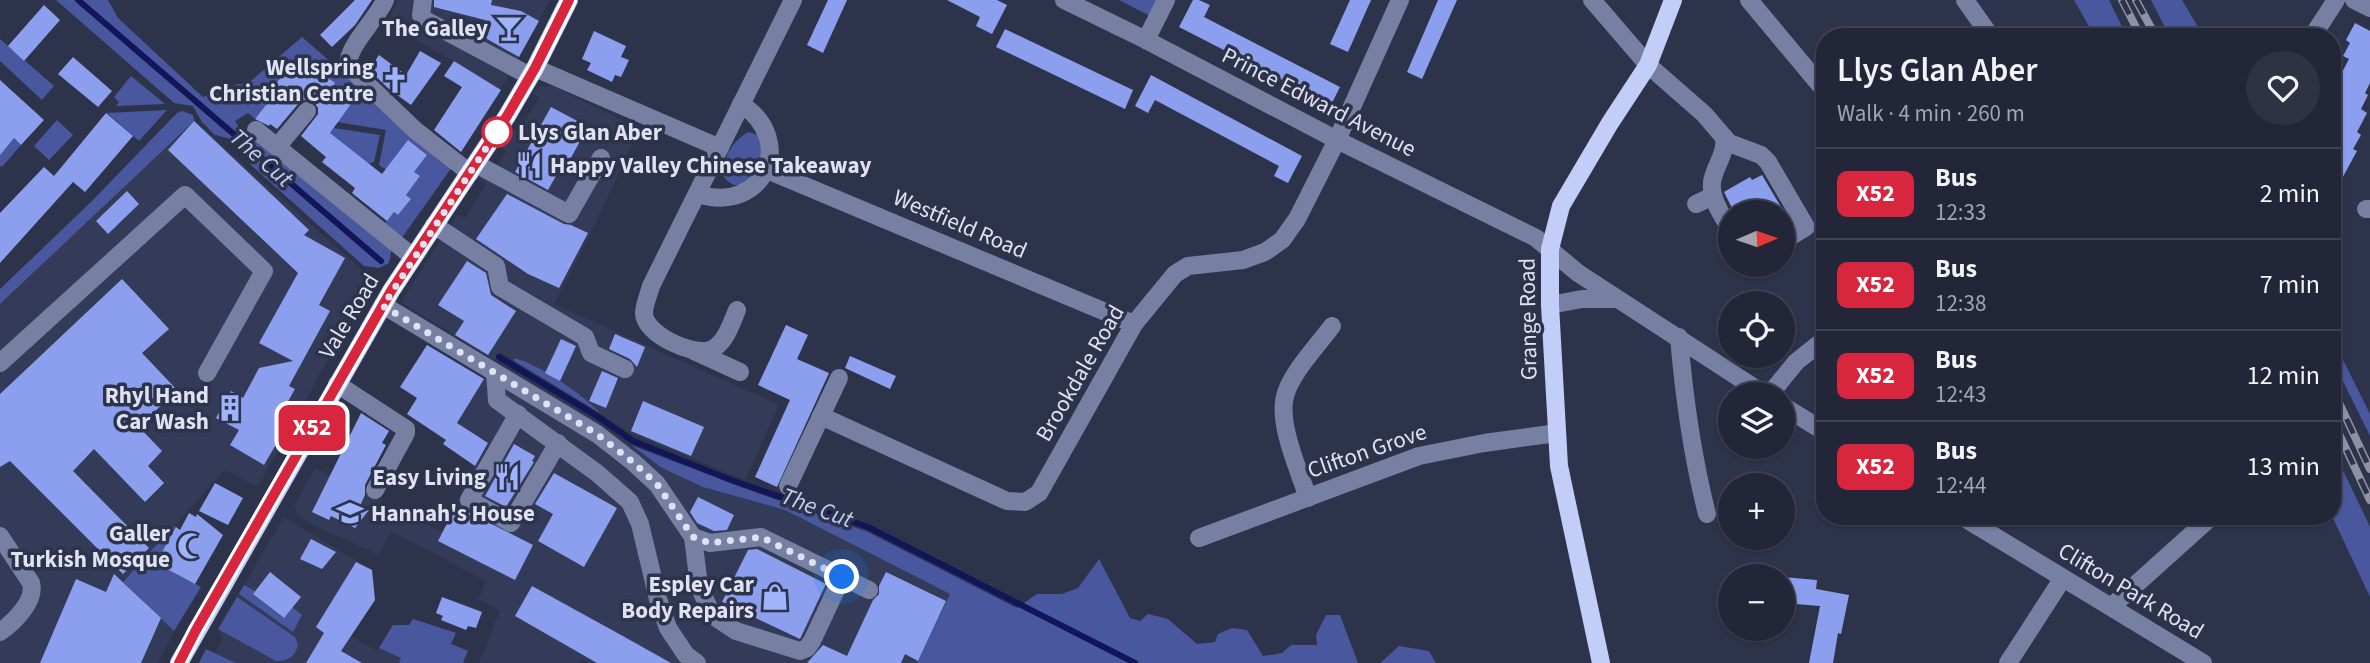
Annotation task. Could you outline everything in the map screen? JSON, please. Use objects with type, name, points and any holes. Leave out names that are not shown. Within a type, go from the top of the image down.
[{"type":"main road","name":"Vale Road","points":[[179,663],[337,384],[413,257],[473,169],[532,72],[569,0]]},
{"type":"main road","name":"Grange Road","points":[[1601,663],[1559,466],[1550,305],[1550,249],[1561,206],[1609,123],[1648,65],[1673,0]]},
{"type":"street","points":[[385,0],[381,11],[349,54],[349,67],[415,130],[473,169],[569,215],[601,158]]},
{"type":"street","points":[[423,0],[421,15],[425,20],[532,72],[720,148]]},
{"type":"street","points":[[740,372],[657,335],[647,325],[644,313],[651,286],[793,0]]},
{"type":"street","name":"Prince Edward Avenue","points":[[1064,0],[1536,238],[1550,249]]},
{"type":"street","points":[[1146,40],[1166,0]]},
{"type":"street","name":"Brookdale Road","points":[[821,416],[1007,501],[1025,502],[1039,493],[1135,324],[1175,274],[1188,266],[1243,260],[1265,252],[1282,240],[1297,219],[1337,140],[1400,0]]},
{"type":"street","points":[[1592,0],[1648,65],[1704,114],[1729,144],[1761,155],[1769,162],[1796,200]]},
{"type":"street","points":[[1749,0],[1816,80]]},
{"type":"street","points":[[1965,0],[1985,28]]},
{"type":"street","points":[[2318,28],[2336,0]]},
{"type":"street","points":[[2354,0],[2370,8]]},
{"type":"street","points":[[698,194],[713,199],[729,199],[744,194],[757,184],[766,170],[770,155],[769,140],[754,113],[741,104]]},
{"type":"street","points":[[277,148],[307,111]]},
{"type":"street","points":[[256,130],[413,257]]},
{"type":"street","points":[[1718,205],[1713,196],[1712,182],[1725,144],[1724,138]]},
{"type":"street","name":"Westfield Road","points":[[766,170],[1135,324]]},
{"type":"street","points":[[0,363],[186,195],[264,271],[208,373]]},
{"type":"street","points":[[1696,204],[1713,196]]},
{"type":"street","points":[[1796,200],[1812,223],[1796,233]]},
{"type":"street","points":[[434,225],[496,266],[500,287],[585,337],[591,353],[625,369]]},
{"type":"street","points":[[1550,249],[1578,273],[1746,382]]},
{"type":"street","points":[[1550,305],[1600,297],[1619,300]]},
{"type":"street","points":[[383,306],[597,434],[657,484],[693,537],[699,586],[712,615],[736,631],[800,651],[807,648],[842,577]]},
{"type":"street","points":[[694,351],[710,350],[722,341],[737,310]]},
{"type":"street","points":[[1308,498],[1285,426],[1285,394],[1291,381],[1332,326]]},
{"type":"street","points":[[1679,337],[1694,462],[1707,514]]},
{"type":"street","points":[[1780,382],[1796,362],[1816,346]]},
{"type":"street","points":[[495,373],[498,400],[597,473],[630,502],[640,524],[668,628],[697,663]]},
{"type":"street","points":[[788,486],[839,378]]},
{"type":"street","points":[[337,384],[406,429],[407,433],[375,490]]},
{"type":"street","points":[[1795,413],[1816,426]]},
{"type":"street","points":[[518,414],[469,500],[512,523],[558,443]]},
{"type":"street","name":"Clifton Grove","points":[[1199,538],[1419,456],[1557,433]]},
{"type":"street","name":"Clifton Park Road","points":[[1976,525],[2203,663]]},
{"type":"street","points":[[2112,606],[2202,525]]},
{"type":"street","points":[[0,536],[32,583],[33,590],[32,596],[13,622],[0,632]]},
{"type":"street","points":[[693,537],[710,543],[761,537],[869,590]]},
{"type":"street","points":[[2008,663],[2063,578]]},
{"type":"shaded area","points":[[56,0],[108,0],[118,18],[203,97],[238,84],[246,85],[302,37],[452,167],[399,242],[384,224],[394,212],[398,215],[411,199],[406,195],[419,177],[414,172],[427,155],[408,140],[389,172],[379,165],[386,130],[337,122],[331,89],[335,83],[323,74],[318,80],[293,61],[265,97],[269,101],[255,119],[248,113],[235,121],[243,133],[254,136],[392,248],[389,263],[379,268],[364,266],[251,165],[235,140],[215,135],[202,122],[193,106],[174,103]]},
{"type":"shaded area","points":[[398,0],[550,0],[500,90],[386,24]]},
{"type":"shaded area","points":[[1119,0],[1158,0],[1150,16]]},
{"type":"shaded area","points":[[2074,0],[2109,0],[2123,28],[2090,28]]},
{"type":"shaded area","points":[[2151,0],[2182,0],[2199,28],[2165,28]]},
{"type":"shaded area","points":[[0,39],[54,86],[42,100],[0,61]]},
{"type":"shaded area","points":[[131,76],[165,104],[116,106],[119,102],[114,97]]},
{"type":"shaded area","points":[[552,85],[639,129],[592,231],[554,304],[779,405],[745,480],[632,434],[501,352],[495,361],[401,302],[457,214],[465,218],[486,184],[479,179],[490,161],[498,165],[506,151],[500,146],[511,128],[518,132],[539,98],[533,93],[539,87]]},
{"type":"shaded area","points":[[167,110],[139,141],[107,113]]},
{"type":"shaded area","points":[[182,111],[193,115],[194,121],[0,304],[0,289]]},
{"type":"shaded area","points":[[193,115],[195,121],[372,279],[258,487],[225,470],[123,582],[174,631],[158,663],[0,663],[0,293]]},
{"type":"shaded area","points":[[57,120],[73,135],[49,160],[34,146]]},
{"type":"shaded area","points":[[0,126],[21,145],[2,167],[0,166]]},
{"type":"shaded area","points":[[334,128],[380,135],[374,162],[368,164],[327,137]]},
{"type":"shaded area","points":[[749,132],[758,135],[764,154],[748,180],[737,185],[730,183],[723,176],[726,157],[738,139]]},
{"type":"shaded area","points":[[2341,356],[2370,414],[2370,436],[2341,377]]},
{"type":"shaded area","points":[[514,358],[535,366],[560,381],[600,413],[514,361]]},
{"type":"shaded area","points":[[495,361],[593,419],[662,468],[703,487],[785,510],[950,594],[917,663],[589,663],[582,659],[579,663],[479,663],[500,611],[478,599],[486,581],[391,531],[379,555],[309,523],[297,515],[295,504],[315,468],[442,532],[489,444],[457,423]]},
{"type":"shaded area","points":[[631,445],[868,532],[1017,608],[1037,594],[1062,594],[1078,588],[1099,559],[1130,618],[1140,621],[1148,614],[1168,619],[1197,644],[1215,642],[1218,634],[1232,628],[1247,630],[1263,656],[1282,653],[1291,645],[1317,645],[1316,635],[1326,615],[1340,615],[1358,663],[917,663],[950,594],[785,510],[703,487],[662,468]]},
{"type":"shaded area","points":[[2341,466],[2370,527],[2370,597],[2336,525],[2341,525]]},
{"type":"shaded area","points":[[284,517],[372,570],[375,600],[351,636],[377,651],[393,625],[409,625],[413,619],[456,633],[451,644],[468,651],[463,662],[465,663],[236,663],[215,653],[222,639],[218,629]]},
{"type":"shaded area","points":[[173,526],[176,527],[157,563],[201,587],[174,631],[123,582]]},
{"type":"shaded area","points":[[244,585],[255,591],[253,594],[283,618],[292,607],[302,615],[293,632],[239,594]]},
{"type":"shaded area","points":[[237,597],[295,637],[298,645],[293,655],[276,661],[218,629]]},
{"type":"shaded area","points":[[413,619],[456,633],[451,644],[468,651],[463,662],[465,663],[399,663],[401,658],[379,648],[393,625],[409,625]]},
{"type":"shaded area","points":[[1399,646],[1429,651],[1436,663],[1380,663]]},
{"type":"shaded area","points":[[206,649],[236,663],[199,663]]},
{"type":"building","points":[[355,0],[372,0],[355,25],[332,47],[320,35]]},
{"type":"building","name":"The Galley","points":[[434,0],[492,0],[491,5],[521,11],[539,21],[519,57],[480,35],[485,20],[434,7]]},
{"type":"building","points":[[828,0],[847,0],[823,53],[807,45]]},
{"type":"building","points":[[947,0],[997,0],[1007,5],[992,34],[976,26],[980,17]]},
{"type":"building","points":[[1193,0],[1210,5],[1204,17],[1340,87],[1331,105],[1179,27]]},
{"type":"building","points":[[1350,0],[1371,0],[1348,52],[1330,44]]},
{"type":"building","points":[[1438,0],[1457,0],[1422,79],[1407,72]]},
{"type":"building","points":[[44,5],[60,20],[24,61],[8,46]]},
{"type":"building","points":[[2355,23],[2370,31],[2370,83],[2361,109],[2367,113],[2357,132],[2361,135],[2353,149],[2357,151],[2341,180],[2341,74],[2349,59],[2343,56],[2350,43],[2346,40]]},
{"type":"building","points":[[1005,29],[1133,90],[1125,109],[996,47]]},
{"type":"building","points":[[594,31],[626,46],[621,57],[629,60],[621,77],[615,75],[612,82],[587,70],[591,63],[582,59]]},
{"type":"building","name":"Wellspring Christian Centre","points":[[420,51],[441,63],[411,105],[369,70],[379,55],[406,75]]},
{"type":"building","points":[[73,57],[112,91],[98,107],[58,74]]},
{"type":"building","points":[[294,61],[318,80],[323,74],[335,83],[331,89],[351,104],[330,133],[382,174],[408,140],[427,155],[414,172],[420,176],[406,195],[411,199],[398,215],[394,212],[387,221],[352,193],[355,188],[322,162],[326,157],[301,136],[318,114],[314,102],[304,100],[299,103],[277,129],[255,119],[269,101],[265,97]]},
{"type":"building","points":[[454,61],[501,90],[461,152],[434,130],[462,87],[444,76]]},
{"type":"building","points":[[1151,75],[1302,156],[1288,183],[1274,176],[1279,166],[1155,100],[1148,113],[1135,106]]},
{"type":"building","points":[[0,80],[44,120],[21,145],[14,138],[0,155]]},
{"type":"building","points":[[551,107],[583,124],[580,129],[585,132],[565,169],[561,167],[548,190],[515,172]]},
{"type":"building","points":[[106,113],[133,136],[85,192],[73,182],[0,263],[0,213],[44,167],[54,176]]},
{"type":"building","points":[[194,121],[309,230],[304,235],[345,258],[319,305],[330,311],[289,386],[295,389],[276,423],[285,429],[264,465],[230,445],[239,430],[216,418],[231,391],[243,398],[259,368],[293,361],[259,343],[298,273],[168,150]]},
{"type":"building","points":[[1762,175],[1777,200],[1728,200],[1724,192],[1750,177],[1752,180]]},
{"type":"building","points":[[127,191],[139,204],[108,234],[96,221]]},
{"type":"building","points":[[507,194],[564,224],[588,233],[559,288],[528,274],[476,239]]},
{"type":"building","points":[[467,261],[486,273],[491,295],[516,311],[488,355],[455,335],[464,321],[438,305]]},
{"type":"building","points":[[122,279],[169,329],[142,353],[177,390],[139,427],[162,451],[148,466],[164,483],[145,502],[94,449],[73,471],[149,548],[123,574],[10,461],[0,467],[0,394]]},
{"type":"building","points":[[786,325],[808,335],[797,359],[829,373],[777,487],[755,477],[790,400],[758,385]]},
{"type":"building","points":[[615,334],[645,347],[637,367],[630,359],[609,349]]},
{"type":"building","points":[[561,339],[576,346],[560,381],[545,373]]},
{"type":"building","points":[[427,345],[484,379],[457,423],[488,443],[475,466],[443,444],[446,440],[407,414],[417,398],[400,387]]},
{"type":"building","points":[[850,356],[896,376],[890,389],[845,368]]},
{"type":"building","points":[[602,371],[618,378],[606,408],[589,401]]},
{"type":"building","points":[[643,401],[704,427],[691,456],[631,431]]},
{"type":"building","points":[[361,413],[389,431],[382,443],[386,445],[365,485],[365,495],[360,506],[369,510],[355,528],[331,516],[329,520],[312,512]]},
{"type":"building","name":"Easy Living","points":[[514,444],[535,456],[506,507],[485,496]]},
{"type":"building","points":[[554,473],[617,508],[584,567],[538,541],[553,514],[535,504]]},
{"type":"building","points":[[215,483],[243,498],[228,525],[199,511]]},
{"type":"building","points":[[698,497],[734,515],[727,530],[714,531],[697,523],[690,512]]},
{"type":"building","points":[[456,506],[533,545],[515,580],[438,541]]},
{"type":"building","name":"Galler Turkish Mosque","points":[[189,513],[196,517],[197,514],[223,535],[195,584],[156,563],[176,527],[180,530]]},
{"type":"building","points":[[311,539],[336,552],[322,569],[300,559]]},
{"type":"building","name":"Espley Car Body Repairs","points":[[757,549],[826,584],[800,639],[722,602],[748,550]]},
{"type":"building","points":[[356,562],[372,570],[375,600],[341,651],[362,663],[306,663],[324,633],[316,627]]},
{"type":"building","points":[[270,572],[301,597],[284,618],[253,594]]},
{"type":"building","points":[[886,572],[946,601],[918,661],[905,654],[901,663],[807,663],[823,645],[847,656],[873,600],[879,594],[879,586]]},
{"type":"building","points":[[114,574],[161,618],[141,663],[40,663],[76,579],[106,592]]},
{"type":"building","points":[[1795,578],[1817,580],[1816,589],[1849,595],[1833,663],[1809,663],[1820,606],[1795,604]]},
{"type":"building","points":[[532,586],[671,663],[597,663],[515,616]]},
{"type":"building","points":[[442,597],[482,612],[476,628],[468,626],[466,630],[441,620],[443,616],[436,613]]},
{"type":"waterway","name":"The Cut","points":[[78,0],[381,261]]},
{"type":"waterway","name":"The Cut","points":[[499,357],[633,441],[731,480],[868,527],[1135,663]]},
{"type":"railway","points":[[2122,0],[2136,28]]},
{"type":"railway","points":[[2136,0],[2151,28]]},
{"type":"railway","points":[[2341,407],[2370,469]]},
{"type":"railway","points":[[2341,438],[2370,500]]},
{"type":"bus line","name":"X52","points":[[179,663],[391,291],[507,116],[569,0]]},
{"type":"place","name":"The Galley","points":[[509,28]]},
{"type":"place","name":"Wellspring Christian Centre","points":[[395,80]]},
{"type":"place","name":"Llys Glan Aber","points":[[497,132]]},
{"type":"place","name":"Happy Valley Chinese Takeaway","points":[[529,165]]},
{"type":"place","name":"Rhyl Hand Car Wash","points":[[230,408]]},
{"type":"place","name":"Easy Living","points":[[507,477]]},
{"type":"place","name":"Hannah's House","points":[[350,513]]},
{"type":"place","name":"Galler Turkish Mosque","points":[[191,546]]},
{"type":"place","name":"Espley Car Body Repairs","points":[[775,597]]},
{"type":"route","points":[[497,132],[498,130],[383,306],[597,434],[657,484],[693,537],[710,543],[761,537],[842,577]]}]
